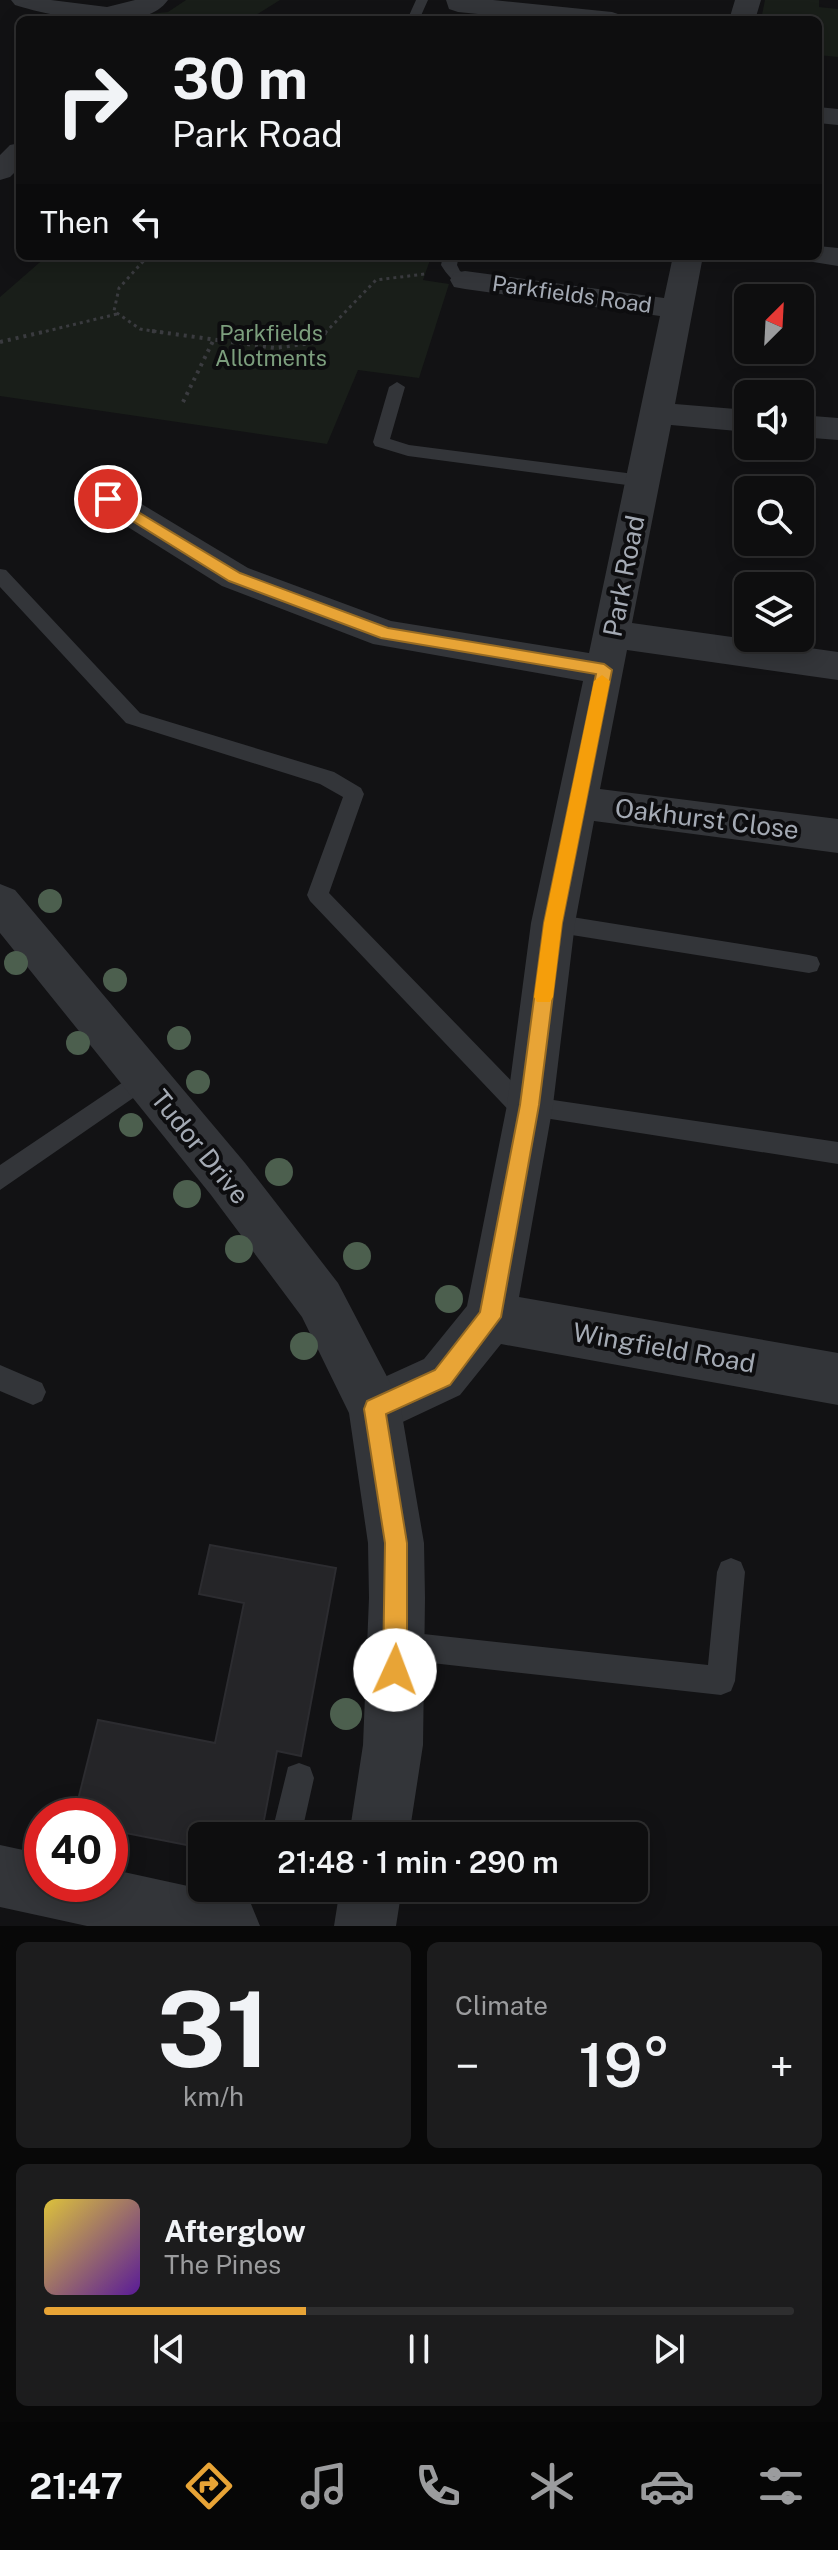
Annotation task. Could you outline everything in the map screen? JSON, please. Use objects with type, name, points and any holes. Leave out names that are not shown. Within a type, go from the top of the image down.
[{"type":"street","points":[[30,1],[75,13],[117,14],[137,11],[155,0]]},
{"type":"street","points":[[423,0],[576,16]]},
{"type":"street","points":[[0,171],[16,155]]},
{"type":"street","name":"Park Road","points":[[375,1409],[442,1377],[490,1317],[529,1110],[553,923],[687,260]]},
{"type":"street","name":"Parkfields Road","points":[[457,270],[678,309]]},
{"type":"street","points":[[656,413],[734,420]]},
{"type":"street","points":[[814,427],[838,429]]},
{"type":"street","points":[[108,499],[235,577],[386,634],[838,666]]},
{"type":"street","name":"Oakhurst Close","points":[[576,802],[838,836]]},
{"type":"street","name":"Tudor Drive","points":[[0,902],[228,1179],[320,1300],[375,1409]]},
{"type":"street","name":"Wingfield Road","points":[[490,1317],[838,1379]]},
{"type":"street","points":[[375,1409],[396,1543],[393,1745],[381,1822]]},
{"type":"street","points":[[0,1876],[229,1926]]},
{"type":"street","points":[[365,1926],[369,1902]]},
{"type":"lane","points":[[397,387],[381,442],[408,450],[642,481]]},
{"type":"lane","points":[[0,575],[133,718],[327,778],[354,794],[318,895],[529,1110],[838,1153]]},
{"type":"lane","points":[[553,923],[809,964]]},
{"type":"lane","points":[[0,1179],[144,1078]]},
{"type":"lane","points":[[0,1378],[33,1392]]},
{"type":"lane","points":[[396,1645],[721,1681],[731,1572]]},
{"type":"lane","points":[[289,1822],[299,1778]]},
{"type":"path","points":[[144,260],[119,288],[114,311],[140,329],[275,348],[311,343],[336,325],[376,280],[457,270]]},
{"type":"path","points":[[0,342],[118,314]]},
{"type":"path","points":[[183,402],[214,339]]},
{"type":"green space","points":[[186,0],[280,0],[254,16],[131,16],[168,12]]},
{"type":"green space","points":[[765,0],[819,0],[819,7],[838,9],[838,57],[822,55],[822,16],[762,16]]},
{"type":"green space","name":"Parkfields Allotments","points":[[42,260],[430,260],[423,280],[449,284],[419,378],[358,370],[327,444],[0,396],[0,297]]},
{"type":"building","points":[[210,1545],[336,1568],[301,1756],[277,1751],[264,1822],[188,1822],[188,1845],[128,1834],[128,1798],[78,1798],[98,1720],[215,1743],[244,1603],[199,1594]]},
{"type":"slow traffic","points":[[544,997],[553,923],[602,681]]},
{"type":"route","points":[[108,499],[235,577],[386,634],[604,670],[553,923],[530,1105],[490,1317],[442,1377],[375,1409],[396,1543],[395,1670]]}]
